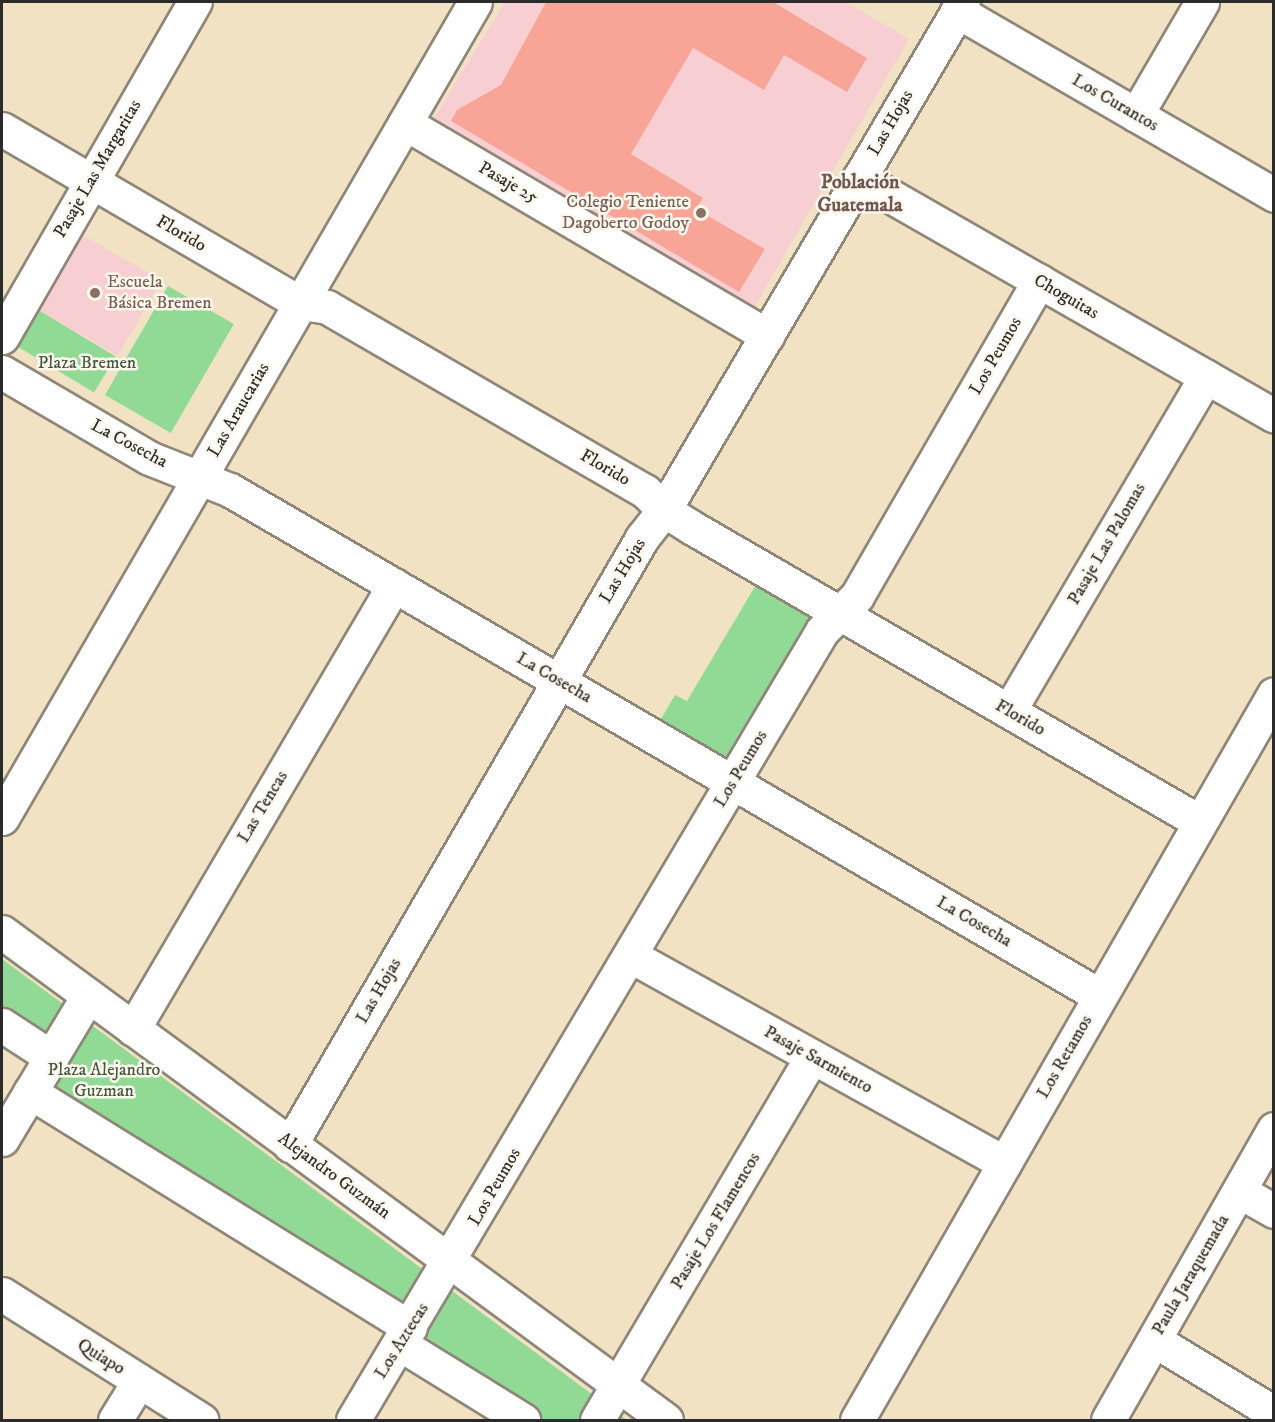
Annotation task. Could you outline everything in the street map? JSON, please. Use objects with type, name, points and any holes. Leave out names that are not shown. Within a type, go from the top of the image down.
[{"type":"street","name":"Pasaje Las Margaritas","points":[[2,338],[195,2]]},
{"type":"street","name":"Las Araucarias","points":[[2,818],[474,2]]},
{"type":"street","points":[[1136,115],[1202,2]]},
{"type":"street","name":"Los Curantos","points":[[960,6],[1136,115],[1274,195]]},
{"type":"street","name":"Las Hojas","points":[[290,1145],[642,538],[664,510],[960,6]]},
{"type":"street","name":"Pasaje 25","points":[[405,123],[767,335]]},
{"type":"street","name":"Florido","points":[[2,129],[300,303],[327,307],[645,491],[664,510],[1200,822]]},
{"type":"street","name":"Choguitas","points":[[859,178],[1274,416]]},
{"type":"street","name":"Los Peumos","points":[[451,1262],[822,631],[857,596],[1040,281]]},
{"type":"street","name":"La Cosecha","points":[[2,372],[149,458],[230,490],[1100,996]]},
{"type":"street","name":"Pasaje Las Palomas","points":[[1009,711],[1206,377]]},
{"type":"street","name":"Las Tencas","points":[[133,1029],[394,585]]},
{"type":"street","name":"Los Retamos","points":[[857,1420],[1274,694]]},
{"type":"street","name":"Alejandro Guzmán","points":[[2,932],[666,1420]]},
{"type":"street","name":"Pasaje Sarmiento","points":[[631,956],[1005,1163]]},
{"type":"street","points":[[2,1139],[88,996]]},
{"type":"street","points":[[2,1025],[51,1057]]},
{"type":"street","name":"Pasaje Los Flamencos","points":[[597,1420],[813,1057]]},
{"type":"street","points":[[30,1092],[405,1336],[523,1420]]},
{"type":"street","name":"Paula Jaraquemada","points":[[1108,1420],[1274,1129]]},
{"type":"street","points":[[1239,1191],[1274,1211]]},
{"type":"street","name":"Los Aztecas","points":[[353,1420],[451,1262]]},
{"type":"street","name":"Quiapo","points":[[2,1294],[201,1420]]},
{"type":"street","points":[[1154,1340],[1274,1413]]},
{"type":"street","points":[[115,1420],[139,1381]]},
{"type":"shaded area","name":"Colegio Teniente Dagoberto Godoy","points":[[505,2],[846,2],[909,39],[754,308],[434,118]]},
{"type":"shaded area","name":"Escuela Básica Bremen","points":[[74,230],[161,280],[118,356],[31,305]]},
{"type":"green space","points":[[168,286],[234,324],[171,433],[105,395]]},
{"type":"green space","name":"Plaza Bremen","points":[[30,305],[116,357],[94,393],[8,341]]},
{"type":"green space","points":[[757,583],[815,618],[727,767],[657,726],[675,695],[687,701]]},
{"type":"green space","name":"Plaza Alejandro Guzman","points":[[2,959],[627,1420],[541,1420],[413,1344],[45,1090],[65,1059],[2,1017]]},
{"type":"building","points":[[546,2],[773,2],[867,58],[847,92],[784,55],[764,90],[693,48],[631,154],[703,198],[696,209],[765,249],[739,292],[451,121],[457,110],[501,85]]},
{"type":"place","name":"Colegio Teniente Dagoberto Godoy","points":[[701,213]]},
{"type":"place","name":"Escuela Básica Bremen","points":[[95,293]]},
{"type":"district","name":"Población Guatemala","points":[[860,194]]}]
